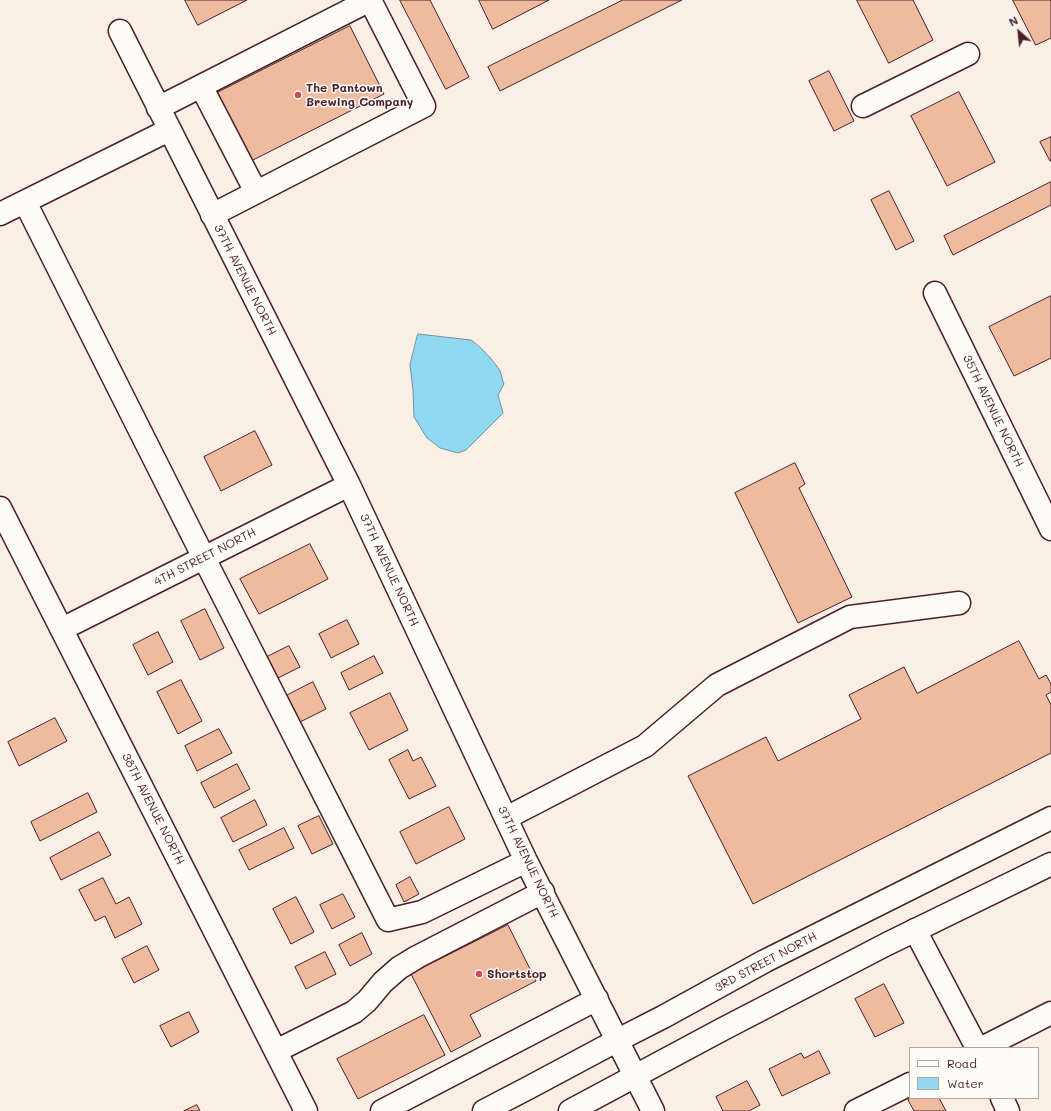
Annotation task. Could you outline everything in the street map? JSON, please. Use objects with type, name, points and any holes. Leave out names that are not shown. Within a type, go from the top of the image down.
[{"type":"street","points":[[158,108],[370,0],[424,106],[212,215]]},
{"type":"street","name":"37TH AVENUE NORTH","points":[[120,31],[349,485],[526,861],[597,998],[653,1111]]},
{"type":"street","points":[[863,106],[968,54]]},
{"type":"street","points":[[202,86],[256,192]]},
{"type":"street","points":[[0,214],[169,130]]},
{"type":"street","points":[[25,202],[388,920],[422,912],[526,861]]},
{"type":"street","name":"35TH AVENUE NORTH","points":[[934,293],[1051,529]]},
{"type":"street","name":"4TH STREET NORTH","points":[[62,629],[349,485]]},
{"type":"street","name":"38TH AVENUE NORTH","points":[[0,508],[306,1111]]},
{"type":"street","points":[[506,818],[645,746],[717,685],[850,617],[959,604]]},
{"type":"street","name":"3RD STREET NORTH","points":[[484,1111],[663,1017],[765,961],[1051,818]]},
{"type":"street","points":[[570,1111],[915,930],[1051,864]]},
{"type":"street","points":[[276,1051],[354,1012],[367,1001],[382,982],[399,968],[417,957],[543,892]]},
{"type":"street","points":[[915,930],[976,1047]]},
{"type":"street","points":[[382,1111],[597,998]]},
{"type":"street","points":[[984,1047],[1051,1013]]},
{"type":"street","points":[[856,1111],[909,1084]]},
{"type":"street","points":[[1002,1099],[1008,1111]]},
{"type":"water","points":[[418,334],[471,340],[487,354],[501,373],[504,384],[498,395],[503,413],[466,450],[458,453],[440,448],[427,438],[414,417],[410,365]]},
{"type":"building","points":[[185,0],[247,0],[198,25]]},
{"type":"building","points":[[400,0],[430,0],[469,77],[446,89]]},
{"type":"building","points":[[479,0],[549,0],[493,29]]},
{"type":"building","points":[[623,0],[682,0],[500,91],[488,67]]},
{"type":"building","points":[[857,0],[913,0],[933,40],[889,63]]},
{"type":"building","points":[[1013,0],[1051,0],[1051,38],[1036,45]]},
{"type":"building","name":"The Pantown Brewing Company","points":[[350,26],[384,94],[247,163],[213,95]]},
{"type":"building","points":[[829,71],[854,121],[834,131],[809,81]]},
{"type":"building","points":[[959,92],[995,162],[947,186],[911,116]]},
{"type":"building","points":[[1051,137],[1051,161],[1050,161],[1040,142]]},
{"type":"building","points":[[1051,182],[1051,205],[953,255],[944,236]]},
{"type":"building","points":[[889,191],[914,241],[896,250],[871,200]]},
{"type":"building","points":[[1051,296],[1051,358],[1014,376],[989,327]]},
{"type":"building","points":[[255,431],[272,465],[221,491],[204,457]]},
{"type":"building","points":[[795,463],[805,484],[799,488],[852,597],[798,623],[735,493]]},
{"type":"building","points":[[310,544],[328,579],[259,614],[240,579]]},
{"type":"building","points":[[205,609],[224,648],[200,660],[181,621]]},
{"type":"building","points":[[347,620],[359,644],[331,658],[319,634]]},
{"type":"building","points":[[158,632],[173,662],[148,675],[133,645]]},
{"type":"building","points":[[1019,641],[1039,679],[1046,675],[1051,684],[1051,692],[1046,695],[1051,705],[1051,753],[753,904],[688,776],[766,737],[778,761],[861,719],[849,695],[904,667],[917,693]]},
{"type":"building","points":[[289,646],[300,667],[278,678],[267,657]]},
{"type":"building","points":[[374,656],[383,673],[349,690],[341,673]]},
{"type":"building","points":[[181,680],[202,721],[178,734],[157,692]]},
{"type":"building","points":[[313,682],[326,709],[300,722],[286,696]]},
{"type":"building","points":[[390,693],[408,730],[369,750],[350,713]]},
{"type":"building","points":[[55,718],[67,741],[19,766],[8,742]]},
{"type":"building","points":[[219,729],[232,753],[197,771],[185,746]]},
{"type":"building","points":[[408,750],[413,761],[421,757],[436,786],[409,799],[389,760]]},
{"type":"building","points":[[237,764],[250,789],[214,808],[201,783]]},
{"type":"building","points":[[88,793],[97,812],[40,841],[31,822]]},
{"type":"building","points":[[255,800],[267,825],[233,842],[221,818]]},
{"type":"building","points":[[449,807],[465,839],[416,864],[400,832]]},
{"type":"building","points":[[319,816],[333,844],[312,854],[298,826]]},
{"type":"building","points":[[284,828],[294,848],[249,870],[239,850]]},
{"type":"building","points":[[99,832],[111,855],[61,880],[50,858]]},
{"type":"building","points":[[410,877],[419,894],[404,902],[396,885]]},
{"type":"building","points":[[103,878],[116,904],[129,897],[142,924],[115,938],[105,916],[95,921],[79,890]]},
{"type":"building","points":[[343,894],[355,917],[332,929],[320,905]]},
{"type":"building","points":[[296,897],[314,932],[291,944],[273,909]]},
{"type":"building","points":[[508,925],[536,981],[470,1015],[481,1036],[451,1052],[411,974]]},
{"type":"building","points":[[362,933],[372,954],[350,966],[339,945]]},
{"type":"building","points":[[147,946],[159,970],[134,983],[122,959]]},
{"type":"building","points":[[325,952],[336,974],[306,989],[295,967]]},
{"type":"building","points":[[884,984],[904,1023],[875,1037],[855,999]]},
{"type":"building","points":[[189,1012],[199,1032],[171,1047],[160,1026]]},
{"type":"building","points":[[424,1015],[445,1055],[358,1099],[337,1059]]},
{"type":"building","points":[[819,1051],[830,1073],[782,1096],[769,1069],[801,1053],[804,1058]]},
{"type":"building","points":[[747,1081],[760,1105],[749,1111],[723,1111],[716,1097]]},
{"type":"building","points":[[940,1099],[946,1111],[914,1111],[908,1100]]},
{"type":"building","points":[[197,1105],[200,1111],[184,1111]]},
{"type":"place","name":"The Pantown Brewing Company","points":[[298,95]]},
{"type":"place","name":"Shortstop","points":[[479,974]]}]
